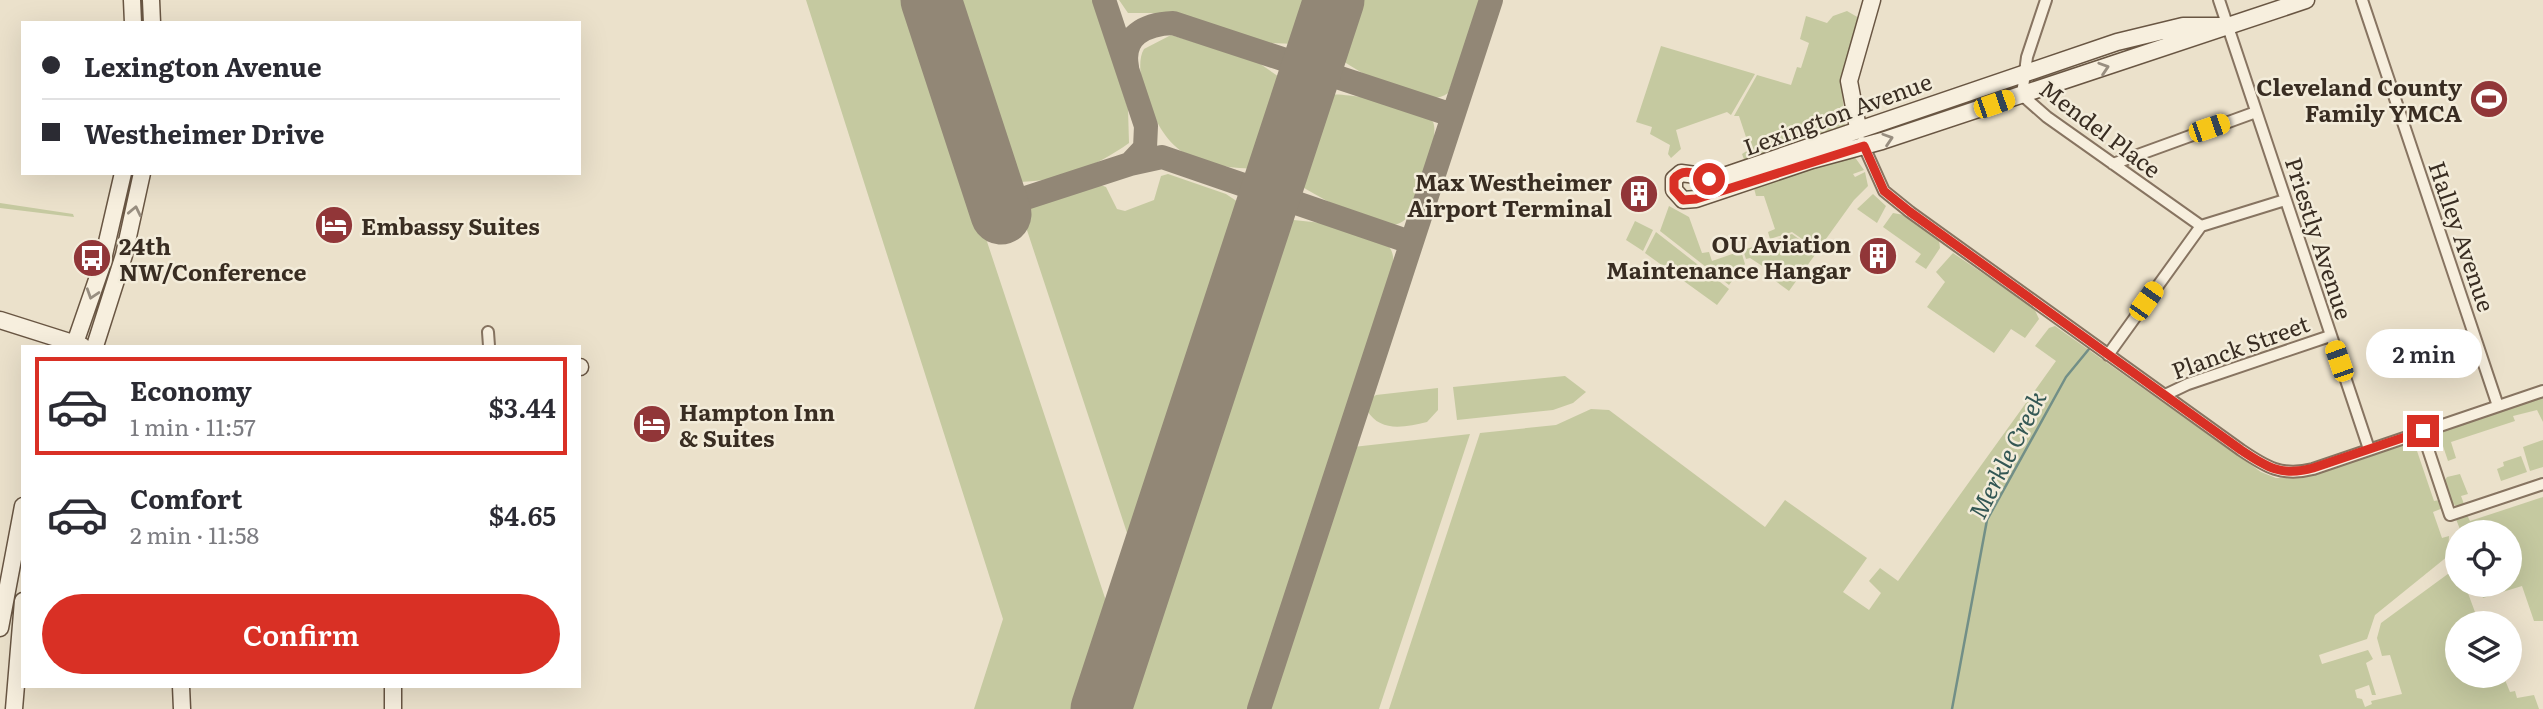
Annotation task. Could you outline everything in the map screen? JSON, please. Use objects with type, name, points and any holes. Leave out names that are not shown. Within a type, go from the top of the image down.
[{"type":"street","points":[[151,0],[152,21]]},
{"type":"street","points":[[1872,0],[1849,81],[1864,146],[1877,178],[1893,199],[2259,463],[2278,472],[2297,473],[2543,391]]},
{"type":"street","name":"Mendel Place","points":[[2046,0],[2023,72],[2022,95],[2201,226]]},
{"type":"street","name":"Priestly Avenue","points":[[2219,0],[2369,449]]},
{"type":"street","name":"Lexington Avenue","points":[[2228,26],[2194,25],[2165,29],[2023,72],[1858,128],[1824,144],[1718,178],[1681,173],[1674,179],[1674,190],[1683,200],[1696,199],[2022,95],[2306,0]]},
{"type":"street","name":"Halley Avenue","points":[[2362,0],[2498,406]]},
{"type":"street","points":[[2113,163],[2256,112]]},
{"type":"street","points":[[77,345],[108,243],[123,175]]},
{"type":"street","points":[[95,345],[124,255],[142,175]]},
{"type":"street","points":[[2108,355],[2201,226],[2285,200]]},
{"type":"street","points":[[0,320],[74,345]]},
{"type":"street","points":[[488,332],[489,345]]},
{"type":"street","name":"Planck Street","points":[[2165,395],[2188,384],[2330,336]]},
{"type":"street","points":[[2423,431],[2450,515],[2543,484]]},
{"type":"street","points":[[0,628],[4,570],[21,513]]},
{"type":"street","points":[[14,709],[21,625]]},
{"type":"street","points":[[181,688],[182,709]]},
{"type":"street","points":[[393,688],[393,709]]},
{"type":"green space","points":[[806,0],[907,0],[1110,613],[1079,709],[974,709],[1003,619]]},
{"type":"green space","points":[[951,0],[1094,0],[1128,109],[1129,143],[1088,167],[1058,177],[1011,182]]},
{"type":"green space","points":[[1119,0],[1311,0],[1297,44],[1267,43],[1167,13],[1128,13]]},
{"type":"green space","points":[[1356,0],[1482,0],[1448,93],[1438,98],[1409,94],[1360,72],[1337,57]]},
{"type":"green space","points":[[1847,11],[1859,18],[1841,78],[1845,126],[1745,162],[1742,154],[1750,149],[1739,116],[1734,116],[1757,75],[1791,85],[1797,67],[1801,68],[1809,43],[1800,39],[1806,16],[1827,23],[1833,16]]},
{"type":"green space","points":[[1171,35],[1256,61],[1285,81],[1256,169],[1216,165],[1199,160],[1174,145],[1163,132],[1144,91],[1140,72],[1141,59],[1144,49]]},
{"type":"green space","points":[[1661,46],[1755,74],[1731,115],[1727,112],[1676,130],[1681,149],[1671,158],[1668,154],[1670,145],[1650,134],[1652,127],[1636,122]]},
{"type":"green space","points":[[1325,94],[1399,104],[1426,115],[1433,122],[1434,140],[1423,183],[1414,207],[1398,224],[1384,225],[1358,216],[1295,182]]},
{"type":"green space","points":[[1854,156],[1864,170],[1853,174],[1855,177],[1865,172],[1868,186],[1854,200],[1818,250],[1792,232],[1770,239],[1768,232],[1775,229],[1764,196],[1756,196],[1754,188],[1757,182]]},
{"type":"green space","points":[[1168,174],[1226,194],[1244,206],[1132,548],[1020,209],[1098,184],[1106,187],[1117,209],[1125,211],[1154,200],[1161,176]]},
{"type":"green space","points":[[1873,194],[1886,206],[1877,223],[1857,209]]},
{"type":"green space","points":[[0,203],[73,214],[74,217],[0,208]]},
{"type":"green space","points":[[1669,206],[1689,217],[1702,253],[1709,252],[1712,261],[1741,251],[1745,264],[1729,285],[1660,231]]},
{"type":"green space","points":[[1893,213],[1904,215],[1939,240],[1940,248],[1926,269],[1915,262],[1921,254],[1883,227]]},
{"type":"green space","points":[[1284,219],[1322,223],[1383,241],[1392,253],[1390,279],[1250,709],[1128,709],[1126,698]]},
{"type":"green space","points":[[1635,221],[1653,230],[1643,251],[1626,240]]},
{"type":"green space","points":[[1656,232],[1729,289],[1717,305],[1645,253]]},
{"type":"green space","points":[[1792,234],[1817,252],[1789,291],[1770,277],[1773,273],[1750,258],[1746,259],[1743,250]]},
{"type":"green space","points":[[1953,253],[2034,308],[2039,319],[2025,338],[2011,329],[1994,353],[1927,307],[1945,282],[1936,272]]},
{"type":"green space","points":[[2055,326],[2261,472],[2276,478],[2297,478],[2418,441],[2421,446],[2416,448],[2434,501],[2440,500],[2443,508],[2433,512],[2442,538],[2445,537],[2445,558],[2375,615],[2367,639],[2319,655],[2322,664],[2368,650],[2373,659],[2366,663],[2376,695],[2372,695],[2369,685],[2355,690],[2357,698],[2362,699],[2365,707],[2372,704],[2371,701],[2402,694],[2390,655],[2382,656],[2377,638],[2381,623],[2445,576],[2445,597],[2469,597],[2475,611],[2445,611],[2445,688],[2508,688],[2510,692],[2515,691],[2517,698],[2534,695],[2539,709],[1389,709],[1480,433],[1556,425],[1591,409],[1609,410],[1765,527],[1785,500],[1867,558],[1843,592],[1869,610],[1881,593],[1869,581],[1880,568],[1898,581],[2056,361],[2035,346],[2049,328]]},
{"type":"green space","points":[[1565,376],[1586,392],[1573,403],[1553,410],[1457,420],[1453,387]]},
{"type":"green space","points":[[1438,388],[1438,410],[1427,422],[1402,426],[1386,425],[1372,417],[1367,410],[1369,400],[1376,395]]},
{"type":"green space","points":[[2543,397],[2543,422],[2537,410],[2513,416],[2515,421],[2451,442],[2456,458],[2448,461],[2441,440],[2432,443],[2429,436],[2436,430]]},
{"type":"green space","points":[[1470,434],[1379,709],[1268,709],[1353,447]]},
{"type":"green space","points":[[2543,440],[2543,467],[2530,471],[2523,447]]},
{"type":"green space","points":[[2521,456],[2527,472],[2501,481],[2497,469],[2504,466],[2503,462]]},
{"type":"green space","points":[[2460,474],[2468,494],[2461,496],[2464,504],[2456,506],[2451,502],[2444,482],[2447,477]]},
{"type":"green space","points":[[2543,497],[2543,621],[2534,621],[2522,586],[2522,520],[2473,520]]},
{"type":"green space","points":[[2467,515],[2470,520],[2456,520],[2456,519]]},
{"type":"waterway","name":"Merkle Creek","points":[[1952,709],[1987,520],[2066,377],[2089,349]]},
{"type":"taxiway","points":[[997,202],[1004,205],[1130,164],[1145,148],[1146,126],[1104,0]]},
{"type":"taxiway","points":[[1259,709],[1491,0]]},
{"type":"taxiway","points":[[1127,67],[1128,47],[1137,34],[1153,26],[1173,23],[1452,115]]},
{"type":"taxiway","points":[[1130,164],[1162,157],[1410,242]]},
{"type":"runway","points":[[931,0],[1001,214]]},
{"type":"runway","points":[[1101,709],[1334,0]]},
{"type":"place","name":"Cleveland County Family YMCA","points":[[2489,99]]},
{"type":"place","name":"Max Westheimer Airport Terminal","points":[[1639,194]]},
{"type":"place","name":"Embassy Suites","points":[[334,225]]},
{"type":"place","name":"OU Aviation Maintenance Hangar","points":[[1878,256]]},
{"type":"place","name":"24th NW/Conference","points":[[92,258]]},
{"type":"place","name":"Hampton Inn & Suites","points":[[652,424]]},
{"type":"route","points":[[1709,179],[1690,172],[1681,173],[1674,179],[1674,190],[1683,200],[1696,199],[1812,160],[1864,146],[1884,191],[1910,212],[2241,450],[2278,472],[2297,473],[2423,431]]}]
